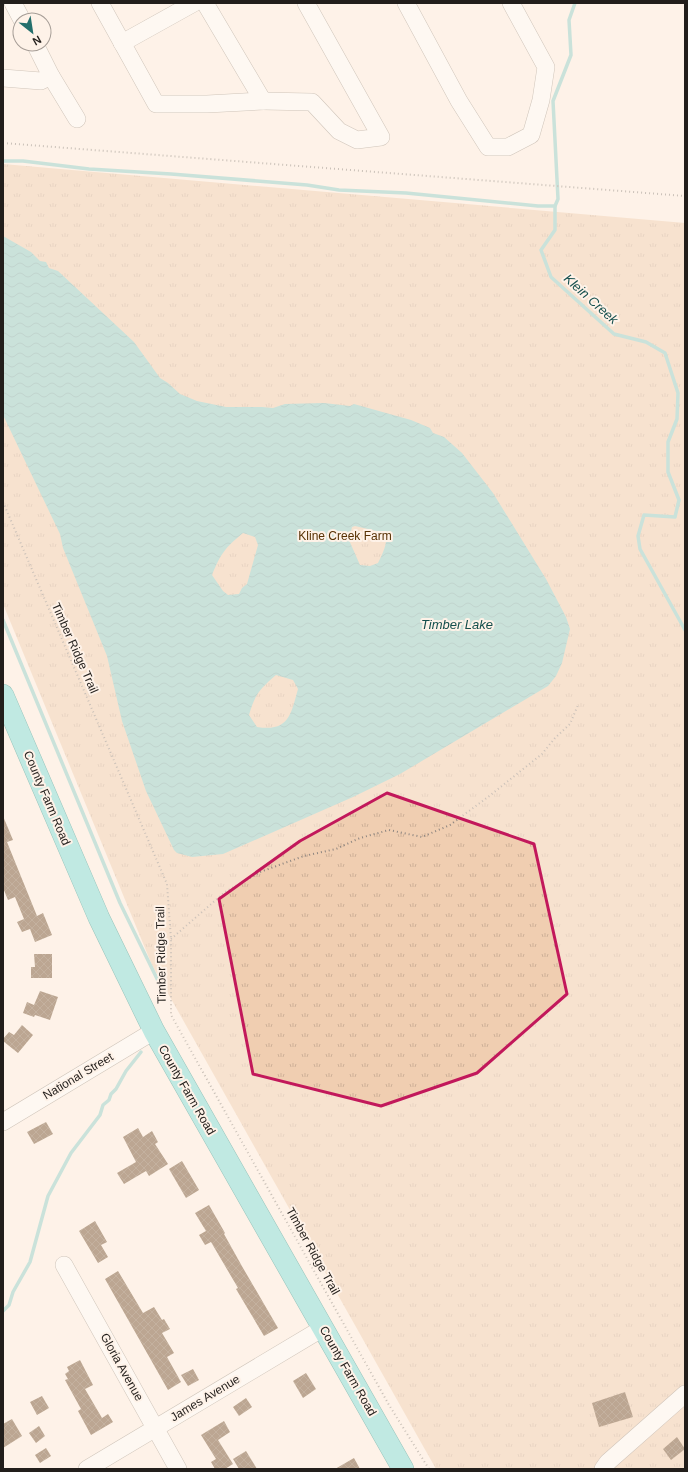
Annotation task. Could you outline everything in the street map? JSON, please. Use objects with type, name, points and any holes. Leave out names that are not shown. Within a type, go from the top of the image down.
[{"type":"main road","name":"County Farm Road","points":[[3,695],[99,918],[154,1031],[403,1469]]},
{"type":"street","points":[[13,3],[18,12]]},
{"type":"street","points":[[100,3],[156,104],[206,104],[263,101],[312,102],[340,131],[357,140],[381,137],[306,3]]},
{"type":"street","points":[[122,43],[194,3]]},
{"type":"street","points":[[205,3],[263,101]]},
{"type":"street","points":[[406,3],[459,101],[488,147],[508,147],[531,135],[541,100],[546,67],[511,3]]},
{"type":"street","points":[[39,52],[51,76],[77,118]]},
{"type":"street","points":[[3,78],[41,81],[51,76]]},
{"type":"street","name":"National Street","points":[[3,1122],[154,1031]]},
{"type":"street","name":"Gloria Avenue","points":[[64,1265],[178,1469]]},
{"type":"street","name":"James Avenue","points":[[87,1469],[323,1328]]},
{"type":"street","points":[[603,1469],[608,1462],[685,1394]]},
{"type":"path","points":[[3,143],[685,196]]},
{"type":"path","name":"Timber Ridge Trail","points":[[3,502],[167,884],[171,939],[171,1015],[389,1405],[429,1469]]},
{"type":"path","points":[[171,939],[225,892],[260,872],[304,856],[336,849],[360,838],[389,830],[422,837],[450,825],[542,754],[570,724],[578,705]]},
{"type":"highlighted area","points":[[387,793],[534,844],[567,994],[477,1073],[381,1106],[253,1074],[219,899],[300,841]]},
{"type":"green space","name":"Kline Creek Farm","points":[[3,164],[685,223],[685,1469],[436,1469],[152,965],[3,604]]},
{"type":"water","name":"Timber Lake","points":[[3,236],[31,252],[40,261],[46,262],[49,268],[58,271],[134,342],[160,378],[180,394],[197,401],[226,407],[273,408],[285,404],[324,403],[350,406],[354,404],[411,420],[430,428],[433,433],[444,437],[462,453],[493,493],[546,579],[566,617],[570,629],[562,663],[556,676],[548,686],[400,774],[353,797],[223,854],[192,857],[177,853],[174,850],[146,791],[122,721],[107,656],[63,548],[60,534],[3,415]],"holes":[[[355,526],[385,533],[386,544],[378,563],[370,566],[360,565],[349,540],[352,527]],[[243,533],[255,537],[258,545],[247,584],[242,588],[239,594],[228,595],[223,591],[212,575],[224,551]],[[276,675],[293,680],[298,689],[296,698],[287,719],[276,727],[257,727],[249,715],[256,697],[262,688]]]},
{"type":"building","points":[[3,816],[13,840],[7,842],[37,916],[43,913],[52,935],[35,942],[30,929],[22,932],[17,922],[24,919],[15,897],[8,900],[3,888]]},
{"type":"building","points":[[34,954],[52,954],[52,978],[31,978],[31,967],[35,967]]},
{"type":"building","points":[[40,991],[58,997],[50,1020],[23,1013],[27,1002],[34,1005]]},
{"type":"building","points":[[22,1025],[33,1035],[18,1053],[3,1041],[3,1039],[9,1032],[14,1035]]},
{"type":"building","points":[[46,1122],[53,1134],[34,1144],[27,1132]]},
{"type":"building","points":[[138,1128],[143,1137],[152,1131],[158,1142],[155,1144],[168,1164],[149,1176],[146,1171],[124,1184],[117,1173],[136,1162],[123,1137]]},
{"type":"building","points":[[182,1161],[199,1190],[186,1198],[169,1169]]},
{"type":"building","points":[[209,1205],[278,1328],[264,1336],[236,1289],[238,1288],[211,1242],[205,1245],[199,1235],[206,1231],[195,1213]]},
{"type":"building","points":[[95,1221],[107,1242],[101,1245],[108,1257],[98,1263],[79,1231]]},
{"type":"building","points":[[118,1271],[143,1313],[154,1307],[170,1329],[162,1333],[174,1353],[167,1357],[181,1382],[168,1390],[105,1279]]},
{"type":"building","points":[[80,1360],[93,1385],[85,1389],[102,1418],[108,1414],[113,1422],[91,1435],[78,1411],[81,1409],[65,1380],[68,1379],[65,1374],[69,1371],[67,1367]]},
{"type":"building","points":[[193,1369],[199,1380],[188,1386],[181,1375]]},
{"type":"building","points":[[306,1373],[316,1389],[303,1398],[293,1381]]},
{"type":"building","points":[[625,1392],[633,1417],[599,1427],[592,1403]]},
{"type":"building","points":[[42,1396],[49,1408],[37,1415],[30,1402]]},
{"type":"building","points":[[246,1398],[252,1407],[239,1416],[233,1407]]},
{"type":"building","points":[[12,1419],[22,1436],[3,1448],[3,1424]]},
{"type":"building","points":[[224,1421],[230,1432],[218,1440],[233,1464],[225,1469],[215,1469],[211,1462],[216,1459],[201,1435]]},
{"type":"building","points":[[39,1426],[45,1436],[36,1443],[29,1433]]},
{"type":"building","points":[[677,1437],[685,1449],[671,1460],[663,1449]]},
{"type":"building","points":[[46,1448],[51,1456],[40,1463],[35,1455]]},
{"type":"building","points":[[246,1451],[257,1469],[239,1469],[233,1459]]},
{"type":"building","points":[[354,1458],[360,1469],[335,1469]]},
{"type":"waterway","name":"Klein Creek","points":[[575,3],[569,20],[571,55],[553,101],[558,199],[555,206],[555,230],[541,250],[551,277],[614,334],[646,342],[665,353],[678,393],[677,419],[668,442],[668,472],[679,500],[675,517],[644,515],[638,536],[640,549],[685,630]]},
{"type":"waterway","points":[[3,161],[23,161],[89,169],[171,174],[307,185],[339,190],[406,193],[538,206],[555,206]]},
{"type":"waterway","points":[[3,620],[120,903],[163,991]]},
{"type":"waterway","points":[[3,1311],[9,1305],[13,1292],[30,1262],[48,1196],[71,1153],[100,1115],[103,1105],[109,1100],[111,1094],[116,1089],[126,1071],[141,1052]]}]
